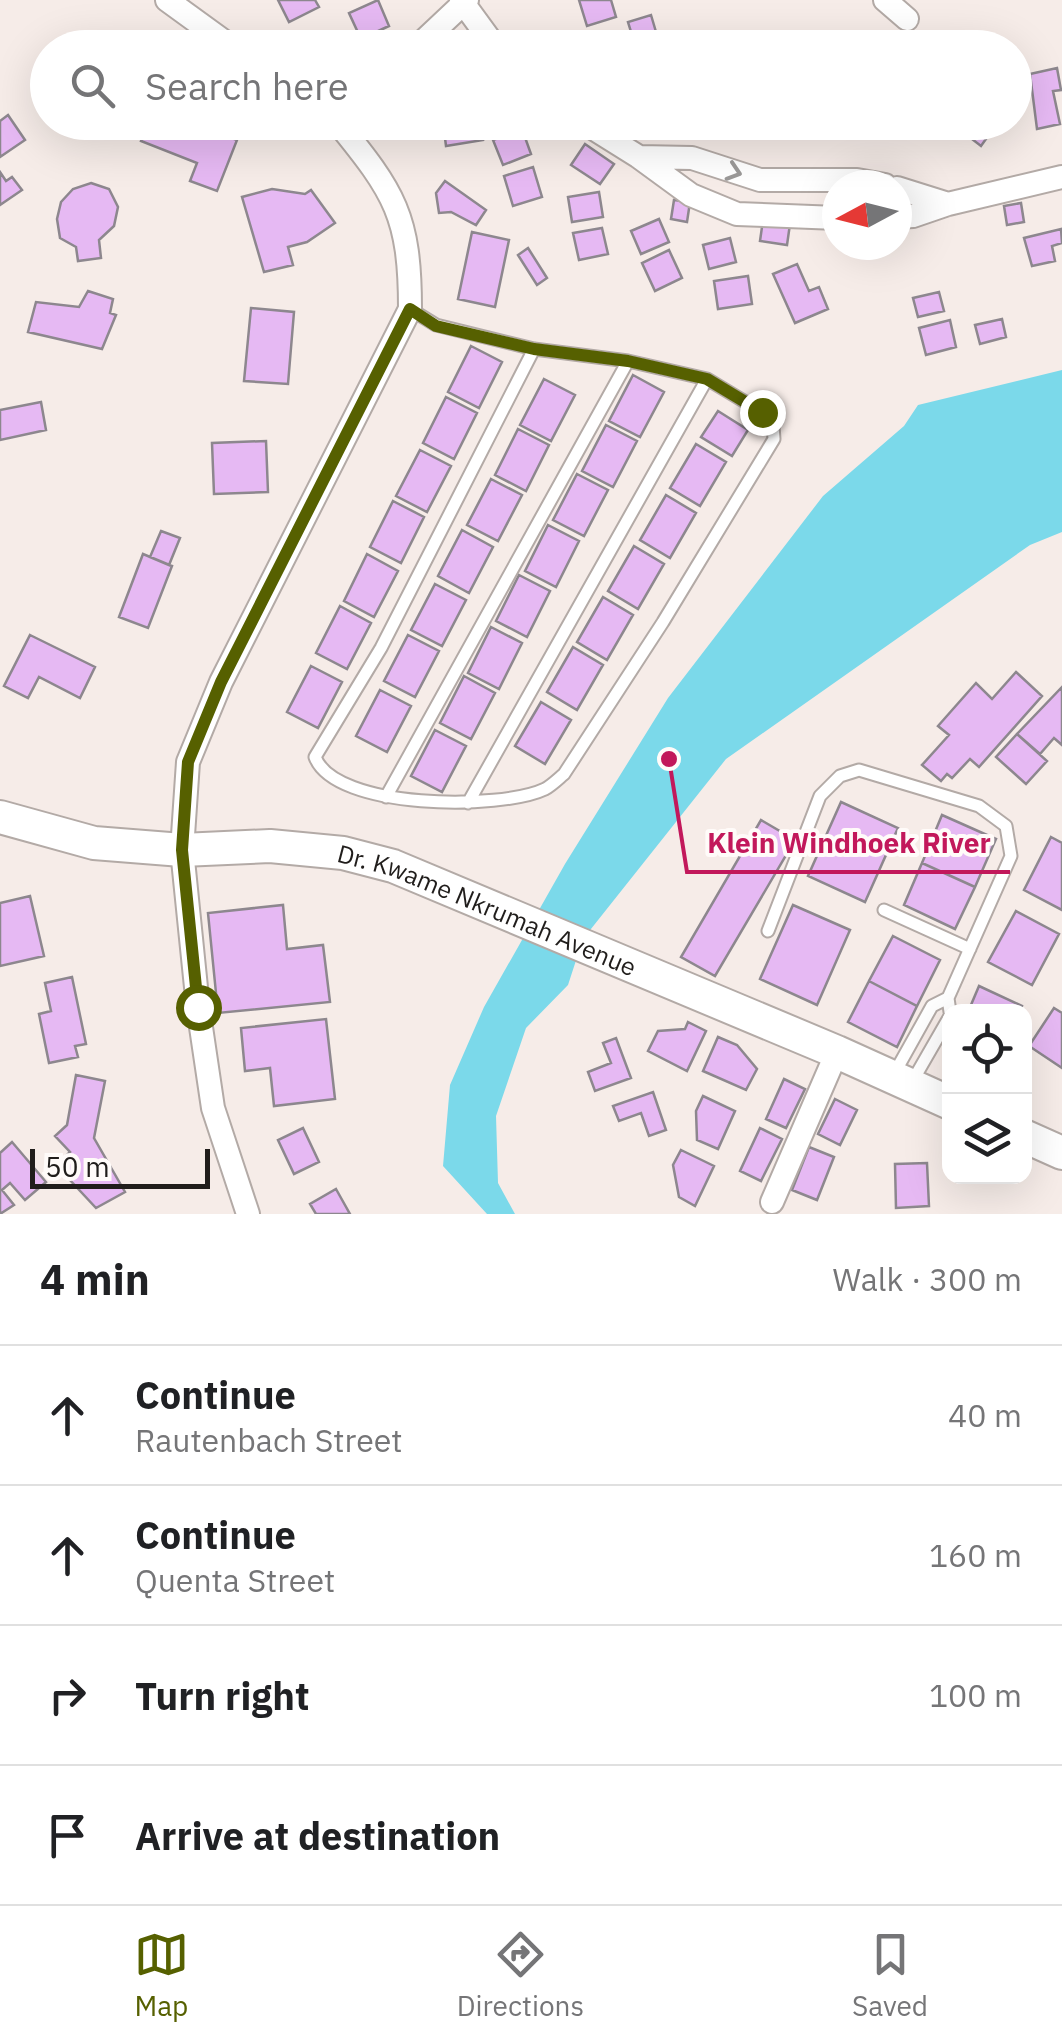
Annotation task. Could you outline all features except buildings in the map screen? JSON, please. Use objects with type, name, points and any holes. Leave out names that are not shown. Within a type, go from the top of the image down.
[{"type":"street","points":[[168,0],[209,30]]},
{"type":"street","points":[[885,0],[906,19]]},
{"type":"street","points":[[434,30],[464,1],[484,30]]},
{"type":"street","points":[[248,1214],[213,1108],[198,1007],[182,850],[188,762],[221,682],[410,309],[406,232],[390,194],[350,140]]},
{"type":"street","points":[[612,140],[692,195],[737,214],[822,217]]},
{"type":"street","points":[[639,157],[692,158],[760,180],[822,182]]},
{"type":"street","points":[[912,216],[1062,178]]},
{"type":"street","points":[[912,193],[948,204]]},
{"type":"street","name":"Dr. Kwame Nkrumah Avenue","points":[[0,817],[94,842],[182,850],[270,846],[344,853],[393,866],[942,1099]]},
{"type":"street","points":[[772,1202],[837,1052]]},
{"type":"street","points":[[1032,1140],[1062,1154]]},
{"type":"lane","points":[[410,309],[436,326],[534,349],[628,361],[707,379],[762,412],[775,431],[771,448],[564,774],[544,790],[468,803],[386,797],[330,778],[315,757],[381,648],[534,349]]},
{"type":"lane","points":[[386,797],[628,361]]},
{"type":"lane","points":[[468,803],[707,379]]},
{"type":"lane","points":[[768,931],[820,796],[840,776],[859,770],[980,806],[1006,826],[1011,856],[951,1004]]},
{"type":"lane","points":[[884,910],[970,949]]},
{"type":"lane","points":[[901,1081],[932,1006],[942,1008]]},
{"type":"lane","points":[[901,1081],[942,1020]]},
{"type":"water","points":[[1062,370],[1062,532],[1030,545],[726,759],[583,939],[568,985],[526,1028],[496,1116],[498,1183],[515,1214],[487,1214],[443,1166],[450,1085],[484,1007],[565,864],[668,698],[823,496],[904,426],[918,405]]},
{"type":"place","name":"Klein Windhoek River","points":[[669,759]]},
{"type":"route","points":[[198,1007],[182,850],[188,762],[221,682],[410,309],[436,326],[534,349],[628,361],[707,379],[762,412]]}]
